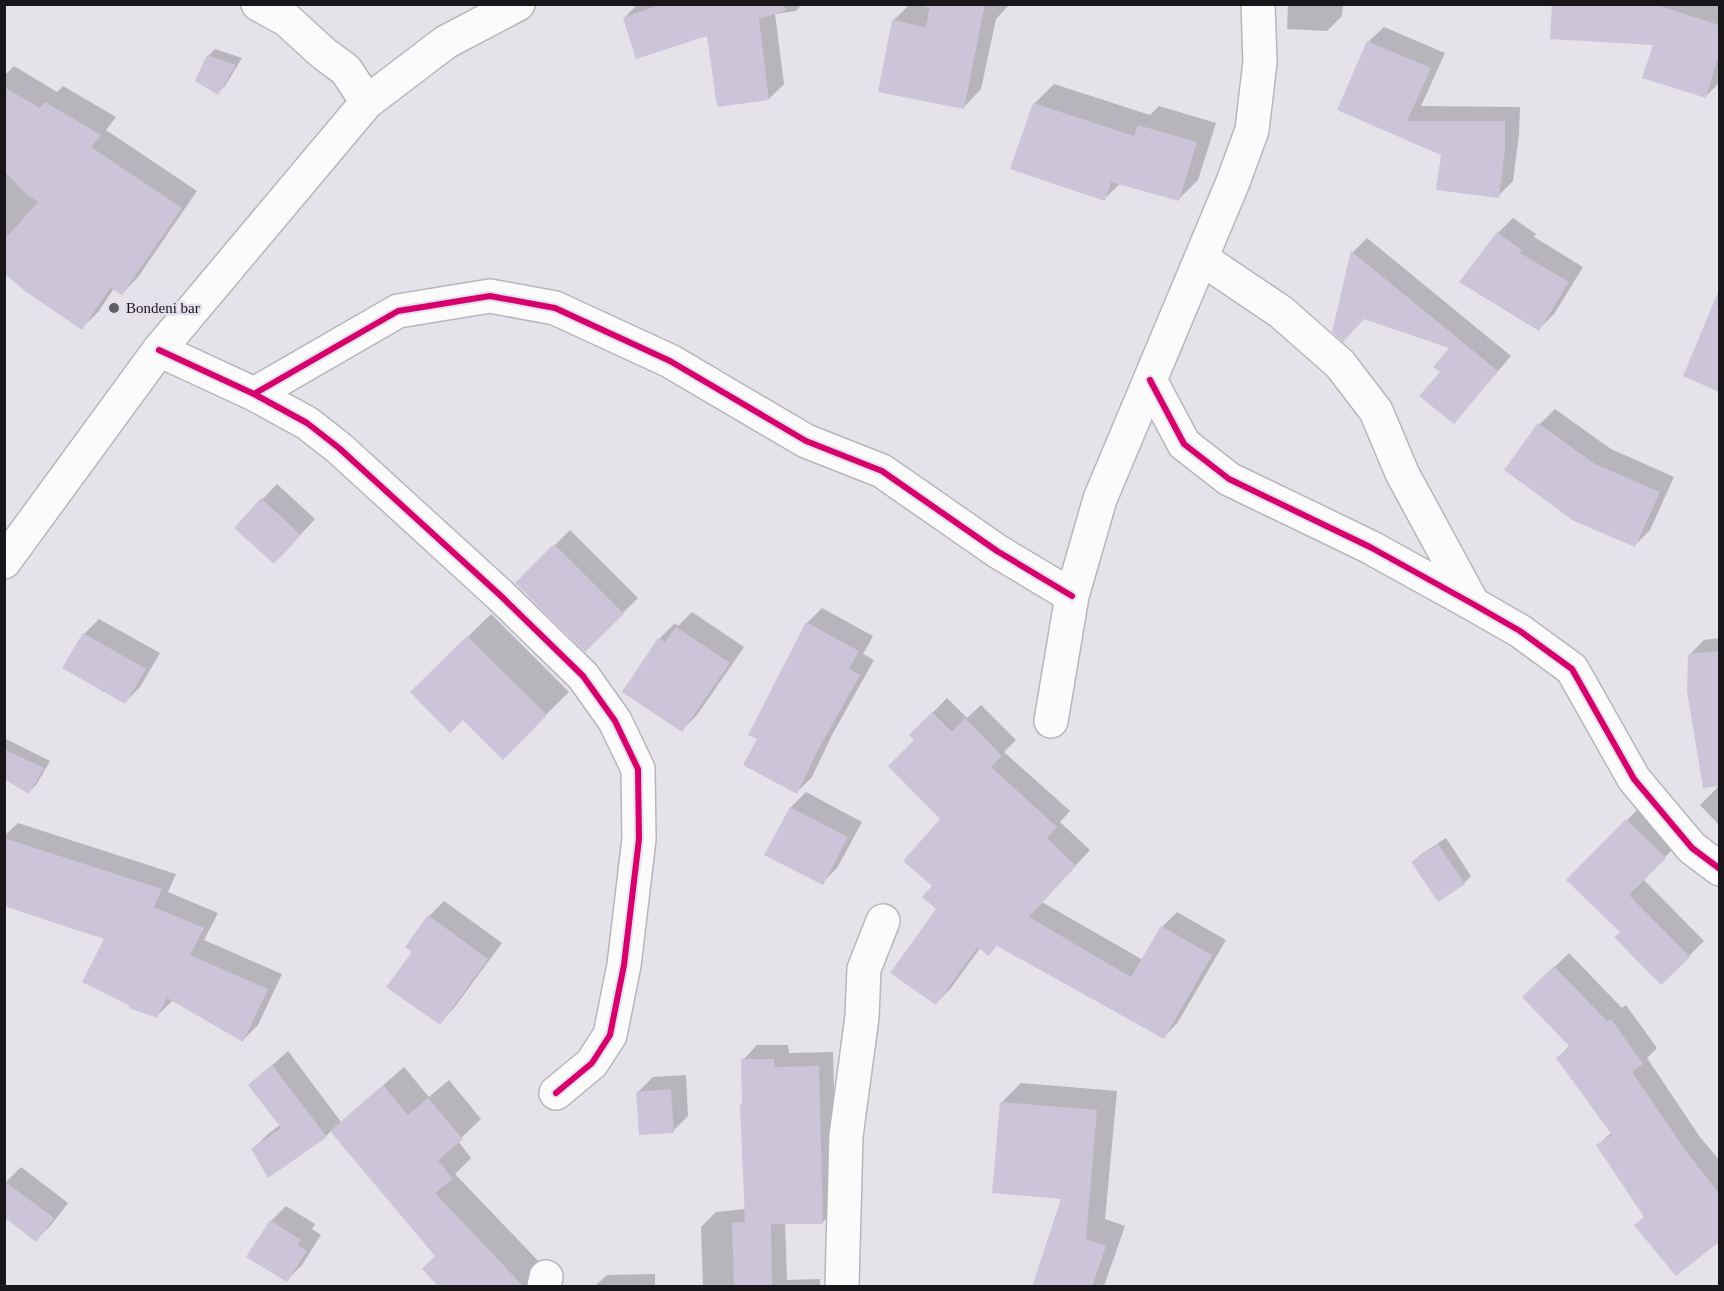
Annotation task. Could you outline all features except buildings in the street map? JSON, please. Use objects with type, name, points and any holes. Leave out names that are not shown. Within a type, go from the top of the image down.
[{"type":"street","points":[[258,4],[287,20],[323,53],[346,70],[367,102]]},
{"type":"street","points":[[4,562],[159,350],[367,102],[446,42],[518,4]]},
{"type":"street","points":[[1051,721],[1072,596],[1100,499],[1202,258],[1252,130],[1260,62],[1258,4]]},
{"type":"street","points":[[1202,258],[1281,312],[1340,364],[1376,411],[1402,473],[1473,604]]},
{"type":"street","points":[[254,394],[398,311],[490,296],[555,308],[670,361],[806,441],[882,471],[997,551],[1072,596]]},
{"type":"street","points":[[159,350],[254,394],[307,423],[339,448],[583,676],[615,722],[638,769],[639,838],[624,965],[610,1035],[592,1063],[556,1094]]},
{"type":"street","points":[[1150,380],[1184,444],[1229,478],[1370,547],[1473,604],[1520,631],[1572,669],[1634,779],[1692,849],[1719,869]]},
{"type":"street","points":[[842,1287],[846,1136],[862,1017],[864,969],[883,921]]},
{"type":"cycle path","points":[[254,394],[398,311],[490,296],[555,308],[670,361],[806,441],[882,471],[997,551],[1072,596]]},
{"type":"cycle path","points":[[159,350],[254,394],[307,423],[339,448],[501,596],[583,676],[615,721],[638,769],[639,839],[624,965],[610,1035],[592,1063],[556,1093]]},
{"type":"cycle path","points":[[1150,380],[1184,444],[1229,479],[1370,547],[1473,604],[1520,631],[1572,669],[1634,779],[1692,848],[1720,869]]},
{"type":"place","name":"Bondeni bar","points":[[114,308]]}]
